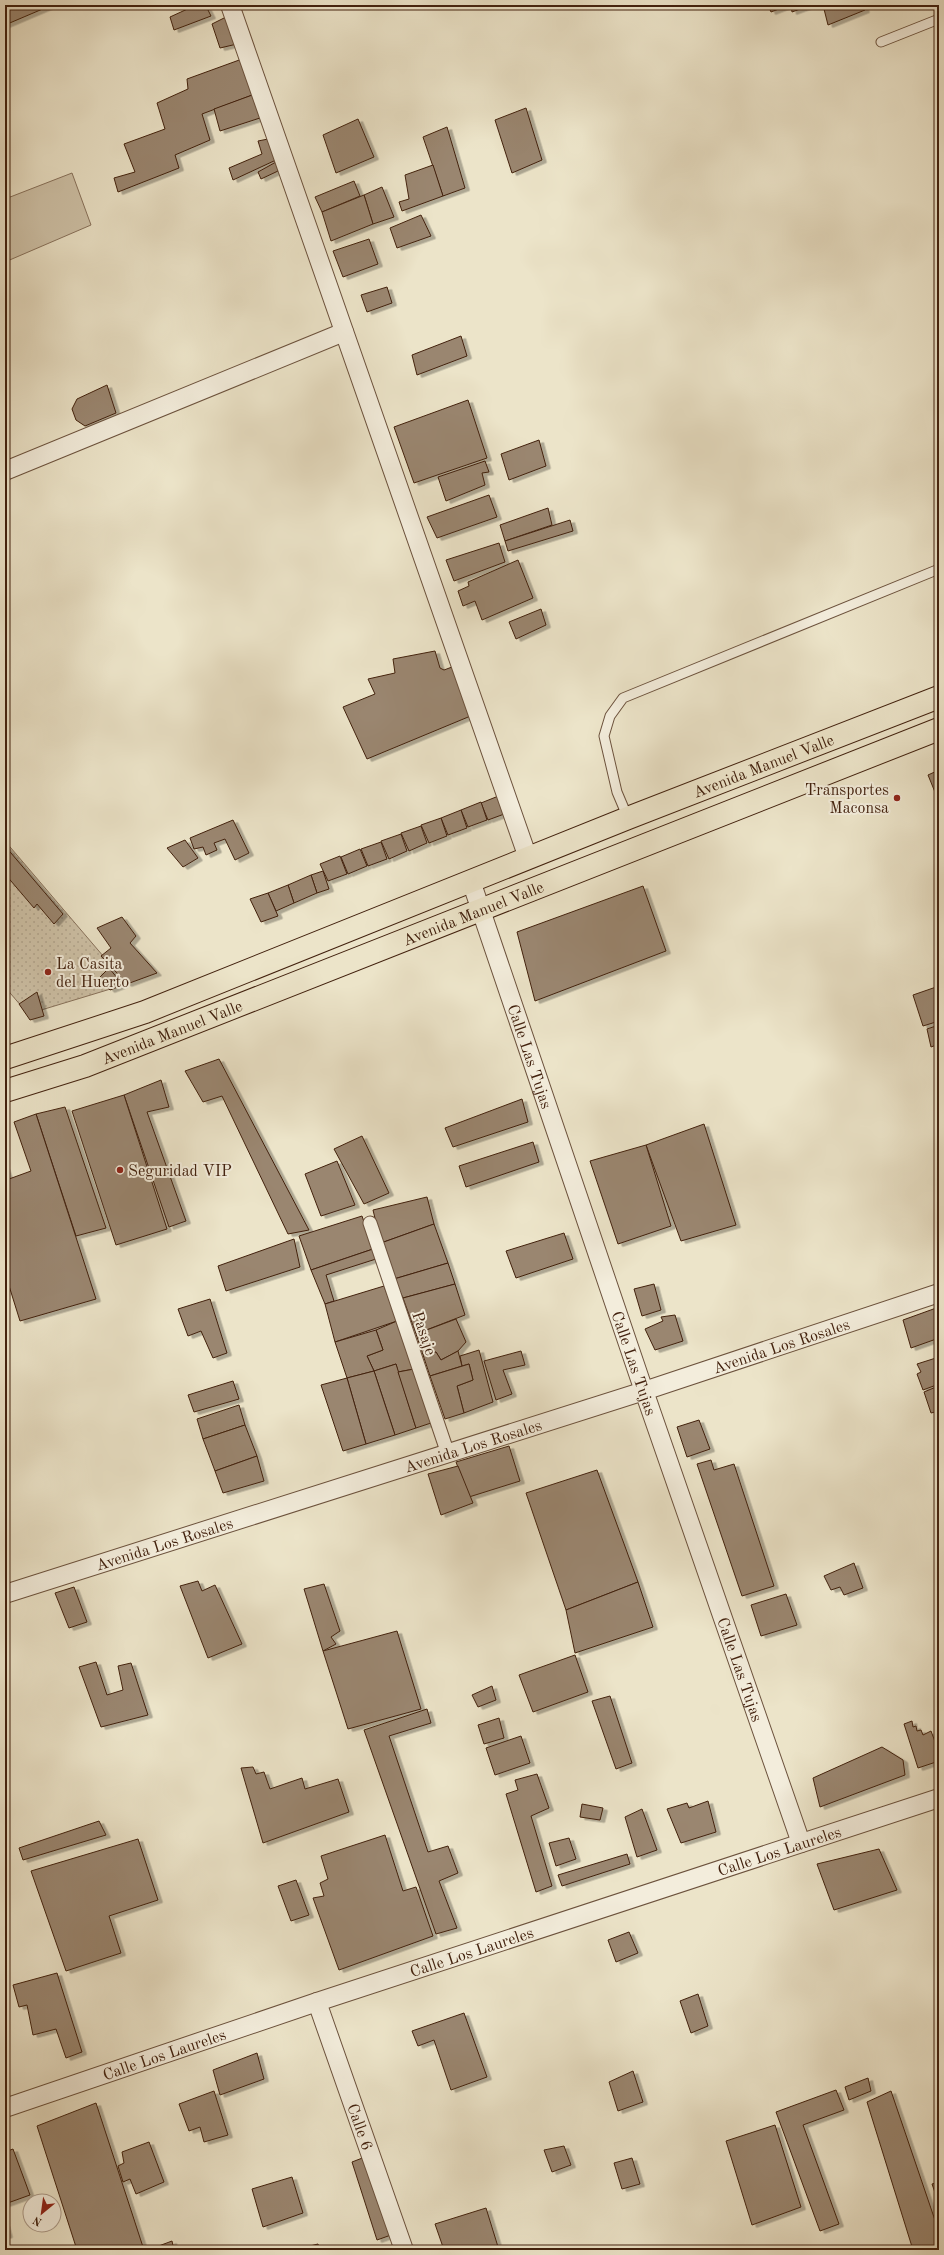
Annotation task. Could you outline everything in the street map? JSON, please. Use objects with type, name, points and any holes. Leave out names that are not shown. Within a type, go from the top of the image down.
[{"type":"main road","name":"Avenida Manuel Valle","points":[[5,1058],[145,1012],[628,818],[939,697]]},
{"type":"main road","name":"Avenida Manuel Valle","points":[[5,1091],[85,1066],[939,729]]},
{"type":"street","points":[[230,5],[528,858]]},
{"type":"street","points":[[5,472],[344,332]]},
{"type":"street","name":"Calle Las Tujas","points":[[471,881],[644,1392],[801,1843]]},
{"type":"street","name":"Pasaje","points":[[370,1223],[448,1454]]},
{"type":"street","name":"Avenida Los Rosales","points":[[5,1594],[644,1392],[939,1293]]},
{"type":"street","name":"Calle Los Laureles","points":[[5,2108],[317,2002],[939,1798]]},
{"type":"street","name":"Calle 6","points":[[317,2002],[404,2250]]},
{"type":"lane","points":[[881,42],[939,19]]},
{"type":"lane","points":[[628,818],[617,792],[604,736],[610,716],[623,698],[939,569]]},
{"type":"shaded area","points":[[72,173],[91,225],[5,262],[5,199]]},
{"type":"shaded area","points":[[5,841],[127,984],[28,1014],[5,987]]},
{"type":"building","points":[[5,5],[52,5],[5,25]]},
{"type":"building","points":[[768,5],[789,5],[771,12]]},
{"type":"building","points":[[791,5],[811,5],[792,12]]},
{"type":"building","points":[[823,5],[863,5],[865,10],[828,25]]},
{"type":"building","points":[[194,6],[207,8],[211,16],[174,30],[170,17]]},
{"type":"building","points":[[228,16],[237,44],[220,48],[212,24]]},
{"type":"building","points":[[242,59],[255,94],[202,114],[210,140],[175,155],[179,168],[118,192],[114,178],[135,172],[124,144],[165,129],[157,103],[188,89],[187,79]]},
{"type":"building","points":[[255,94],[263,117],[220,131],[214,109]]},
{"type":"building","points":[[526,108],[542,160],[512,173],[495,120]]},
{"type":"building","points":[[358,119],[374,157],[336,173],[323,135]]},
{"type":"building","points":[[447,127],[465,188],[443,196],[423,137]]},
{"type":"building","points":[[268,139],[276,160],[233,180],[229,168],[262,154],[258,141]]},
{"type":"building","points":[[276,162],[278,171],[261,179],[258,172]]},
{"type":"building","points":[[433,165],[443,196],[402,211],[399,202],[409,199],[405,175]]},
{"type":"building","points":[[354,181],[360,196],[322,212],[315,197]]},
{"type":"building","points":[[382,187],[394,217],[373,224],[364,195]]},
{"type":"building","points":[[364,195],[373,224],[331,241],[322,212]]},
{"type":"building","points":[[421,215],[431,236],[397,248],[390,228]]},
{"type":"building","points":[[369,239],[378,264],[343,277],[333,251]]},
{"type":"building","points":[[387,287],[392,303],[367,312],[361,295]]},
{"type":"building","points":[[461,336],[467,356],[417,375],[412,355]]},
{"type":"building","points":[[107,385],[116,413],[85,426],[76,420],[72,409],[77,399]]},
{"type":"building","points":[[468,400],[487,458],[414,483],[394,427]]},
{"type":"building","points":[[539,440],[546,466],[509,480],[501,454]]},
{"type":"building","points":[[485,461],[489,472],[482,473],[485,485],[446,501],[438,477]]},
{"type":"building","points":[[489,495],[497,517],[437,538],[427,517]]},
{"type":"building","points":[[548,508],[552,525],[505,541],[500,525]]},
{"type":"building","points":[[570,520],[573,531],[508,551],[505,541]]},
{"type":"building","points":[[499,543],[505,562],[454,581],[446,560]]},
{"type":"building","points":[[518,560],[533,598],[482,620],[475,601],[463,606],[458,591],[469,586],[468,582]]},
{"type":"building","points":[[541,609],[546,625],[516,639],[509,622]]},
{"type":"building","points":[[435,651],[440,668],[444,670],[452,667],[473,715],[367,759],[343,707],[375,694],[368,679],[395,673],[393,659]]},
{"type":"building","points":[[939,770],[939,802],[928,775]]},
{"type":"building","points":[[501,795],[507,813],[488,820],[481,803]]},
{"type":"building","points":[[481,802],[487,820],[468,827],[461,810]]},
{"type":"building","points":[[461,810],[467,828],[448,835],[441,818]]},
{"type":"building","points":[[441,818],[447,836],[429,843],[421,825]]},
{"type":"building","points":[[233,820],[249,853],[235,860],[225,839],[214,843],[217,850],[206,855],[203,847],[194,849],[190,838]]},
{"type":"building","points":[[421,826],[427,843],[409,851],[401,833]]},
{"type":"building","points":[[401,834],[407,851],[389,859],[381,841]]},
{"type":"building","points":[[185,840],[198,858],[183,867],[167,848]]},
{"type":"building","points":[[381,842],[387,859],[368,866],[361,849]]},
{"type":"building","points":[[5,846],[63,914],[54,924],[37,904],[34,908],[5,874]]},
{"type":"building","points":[[360,849],[367,866],[348,874],[341,857]]},
{"type":"building","points":[[340,856],[347,874],[328,881],[320,864]]},
{"type":"building","points":[[323,871],[329,889],[317,893],[311,875]]},
{"type":"building","points":[[311,875],[317,893],[294,903],[288,885]]},
{"type":"building","points":[[288,885],[294,903],[276,911],[268,893]]},
{"type":"building","points":[[643,886],[666,951],[535,1001],[517,932]]},
{"type":"building","points":[[268,893],[278,916],[261,922],[250,899]]},
{"type":"building","points":[[122,917],[136,936],[130,943],[157,973],[127,984],[101,956],[111,948],[97,928]]},
{"type":"building","points":[[109,968],[123,985],[110,990],[99,978]]},
{"type":"building","points":[[939,986],[939,1021],[923,1026],[913,995]]},
{"type":"building","points":[[37,992],[44,1016],[30,1020],[19,1004]]},
{"type":"building","points":[[939,1025],[939,1044],[931,1047],[927,1029]]},
{"type":"building","points":[[219,1059],[309,1230],[288,1234],[222,1096],[203,1102],[185,1071]]},
{"type":"building","points":[[161,1080],[169,1107],[147,1112],[186,1221],[169,1227],[124,1095]]},
{"type":"building","name":"Seguridad VIP","points":[[124,1095],[167,1229],[116,1245],[72,1111]]},
{"type":"building","points":[[522,1099],[528,1122],[453,1147],[445,1128]]},
{"type":"building","points":[[65,1107],[106,1228],[76,1236],[36,1114]]},
{"type":"building","points":[[36,1114],[96,1299],[20,1321],[5,1273],[5,1167],[9,1179],[31,1171],[14,1122]]},
{"type":"building","points":[[704,1124],[736,1225],[681,1241],[646,1145]]},
{"type":"building","points":[[362,1136],[389,1193],[364,1204],[334,1149]]},
{"type":"building","points":[[533,1142],[539,1162],[466,1187],[459,1166]]},
{"type":"building","points":[[646,1145],[671,1226],[618,1244],[590,1161]]},
{"type":"building","points":[[337,1161],[355,1205],[321,1216],[305,1174]]},
{"type":"building","points":[[427,1197],[434,1224],[381,1243],[373,1210]]},
{"type":"building","points":[[362,1216],[373,1249],[311,1270],[299,1236]]},
{"type":"building","points":[[434,1224],[448,1263],[394,1279],[381,1243]]},
{"type":"building","points":[[564,1233],[573,1259],[516,1278],[506,1251]]},
{"type":"building","points":[[294,1239],[300,1267],[226,1291],[218,1266]]},
{"type":"building","points":[[373,1249],[376,1259],[326,1275],[334,1301],[325,1304],[311,1270]]},
{"type":"building","points":[[448,1263],[455,1284],[403,1298],[394,1279]]},
{"type":"building","points":[[455,1284],[465,1315],[416,1334],[403,1298]]},
{"type":"building","points":[[654,1284],[661,1310],[642,1316],[634,1289]]},
{"type":"building","points":[[384,1286],[397,1321],[335,1342],[325,1304]]},
{"type":"building","points":[[210,1299],[227,1353],[213,1358],[201,1331],[188,1336],[178,1309]]},
{"type":"building","points":[[939,1307],[939,1338],[911,1348],[903,1320]]},
{"type":"building","points":[[675,1315],[683,1341],[655,1350],[645,1329],[663,1321],[661,1317]]},
{"type":"building","points":[[456,1319],[466,1342],[458,1351],[441,1360],[436,1352],[423,1355],[416,1334]]},
{"type":"building","points":[[397,1321],[414,1369],[398,1372],[396,1364],[374,1371],[367,1356],[383,1350],[376,1330]]},
{"type":"building","points":[[376,1330],[383,1350],[367,1356],[374,1371],[347,1378],[335,1342]]},
{"type":"building","points":[[479,1350],[493,1402],[464,1413],[457,1386],[473,1380],[469,1364],[462,1366],[460,1356]]},
{"type":"building","points":[[458,1351],[462,1366],[430,1376],[423,1355],[436,1352],[441,1360]]},
{"type":"building","points":[[521,1351],[525,1365],[503,1370],[512,1394],[496,1400],[484,1361]]},
{"type":"building","points":[[939,1357],[939,1384],[923,1390],[917,1374],[921,1372],[917,1364]]},
{"type":"building","points":[[396,1364],[416,1428],[395,1435],[374,1371]]},
{"type":"building","points":[[469,1364],[473,1380],[457,1386],[464,1413],[445,1419],[430,1376]]},
{"type":"building","points":[[414,1369],[431,1423],[416,1428],[398,1372]]},
{"type":"building","points":[[374,1371],[395,1435],[366,1444],[347,1378]]},
{"type":"building","points":[[347,1378],[366,1444],[343,1451],[321,1385]]},
{"type":"building","points":[[233,1381],[239,1399],[194,1412],[188,1395]]},
{"type":"building","points":[[936,1387],[939,1397],[939,1411],[931,1413],[924,1392]]},
{"type":"building","points":[[239,1405],[245,1425],[203,1439],[197,1419]]},
{"type":"building","points":[[699,1420],[710,1449],[687,1457],[677,1427]]},
{"type":"building","points":[[245,1425],[257,1456],[215,1471],[203,1439]]},
{"type":"building","points":[[509,1446],[520,1481],[469,1497],[456,1462]]},
{"type":"building","points":[[257,1456],[264,1481],[223,1493],[215,1471]]},
{"type":"building","points":[[711,1460],[714,1470],[734,1464],[774,1586],[742,1596],[697,1464]]},
{"type":"building","points":[[458,1466],[473,1503],[441,1515],[428,1474]]},
{"type":"building","points":[[597,1470],[638,1582],[566,1610],[526,1493]]},
{"type":"building","points":[[854,1563],[863,1588],[844,1595],[840,1587],[831,1590],[824,1576]]},
{"type":"building","points":[[198,1581],[202,1591],[215,1585],[242,1644],[208,1658],[180,1586]]},
{"type":"building","points":[[638,1582],[653,1627],[575,1653],[566,1610]]},
{"type":"building","points":[[324,1584],[340,1631],[331,1637],[336,1644],[323,1651],[304,1589]]},
{"type":"building","points":[[74,1587],[87,1622],[69,1628],[55,1593]]},
{"type":"building","points":[[786,1594],[797,1625],[761,1636],[751,1605]]},
{"type":"building","points":[[397,1631],[421,1709],[348,1729],[323,1651]]},
{"type":"building","points":[[575,1655],[588,1692],[533,1712],[519,1675]]},
{"type":"building","points":[[96,1662],[107,1695],[123,1690],[118,1666],[131,1663],[148,1715],[101,1727],[79,1667]]},
{"type":"building","points":[[492,1686],[496,1700],[478,1707],[472,1695]]},
{"type":"building","points":[[610,1696],[632,1763],[616,1769],[592,1701]]},
{"type":"building","points":[[427,1709],[431,1723],[389,1736],[428,1852],[448,1846],[458,1873],[439,1881],[457,1928],[436,1934],[364,1730]]},
{"type":"building","points":[[499,1718],[504,1738],[484,1744],[478,1725]]},
{"type":"building","points":[[912,1721],[913,1727],[916,1726],[917,1731],[921,1730],[923,1735],[931,1731],[937,1747],[939,1746],[939,1761],[918,1768],[904,1724]]},
{"type":"building","points":[[521,1736],[530,1763],[495,1775],[486,1748]]},
{"type":"building","points":[[882,1747],[903,1760],[905,1775],[820,1807],[813,1778]]},
{"type":"building","points":[[253,1767],[256,1774],[264,1772],[270,1789],[302,1778],[305,1789],[338,1779],[349,1812],[263,1843],[241,1768]]},
{"type":"building","points":[[537,1774],[549,1808],[531,1816],[552,1886],[536,1892],[506,1794],[518,1790],[515,1780]]},
{"type":"building","points":[[708,1801],[716,1832],[681,1843],[667,1809],[687,1803],[689,1808]]},
{"type":"building","points":[[582,1804],[603,1808],[600,1820],[580,1817]]},
{"type":"building","points":[[642,1809],[657,1850],[637,1857],[625,1817]]},
{"type":"building","points":[[99,1821],[106,1835],[23,1860],[19,1848]]},
{"type":"building","points":[[385,1835],[403,1891],[416,1887],[433,1936],[339,1970],[313,1898],[324,1896],[320,1883],[328,1879],[321,1856]]},
{"type":"building","points":[[569,1838],[576,1859],[556,1866],[549,1843]]},
{"type":"building","points":[[138,1839],[158,1900],[109,1916],[121,1953],[66,1971],[31,1871]]},
{"type":"building","points":[[879,1849],[897,1890],[834,1910],[817,1864]]},
{"type":"building","points":[[627,1854],[630,1864],[562,1886],[558,1875]]},
{"type":"building","points":[[296,1880],[309,1915],[291,1921],[278,1886]]},
{"type":"building","points":[[629,1932],[638,1953],[616,1962],[608,1940]]},
{"type":"building","points":[[57,1973],[82,2052],[66,2058],[56,2029],[33,2035],[27,2005],[19,2007],[13,1985]]},
{"type":"building","points":[[698,1994],[708,2026],[691,2033],[680,2001]]},
{"type":"building","points":[[464,2013],[487,2077],[451,2090],[434,2040],[418,2046],[412,2031]]},
{"type":"building","points":[[257,2053],[264,2079],[220,2095],[213,2070]]},
{"type":"building","points":[[633,2071],[643,2102],[618,2111],[609,2082]]},
{"type":"building","points":[[868,2078],[871,2091],[849,2100],[845,2087]]},
{"type":"building","points":[[836,2090],[844,2110],[803,2125],[839,2224],[820,2231],[776,2112]]},
{"type":"building","points":[[214,2091],[228,2135],[204,2142],[200,2127],[189,2131],[179,2104]]},
{"type":"building","points":[[891,2091],[939,2232],[939,2250],[913,2250],[867,2102]]},
{"type":"building","points":[[96,2103],[144,2250],[77,2250],[62,2204],[62,2193],[59,2193],[37,2126]]},
{"type":"building","points":[[775,2125],[801,2207],[752,2225],[726,2141]]},
{"type":"building","points":[[149,2142],[164,2182],[136,2194],[130,2179],[123,2182],[118,2166],[124,2163],[122,2152]]},
{"type":"building","points":[[564,2146],[571,2165],[552,2172],[544,2150]]},
{"type":"building","points":[[13,2149],[29,2193],[22,2193],[22,2198],[5,2204],[5,2152]]},
{"type":"building","points":[[365,2157],[391,2235],[377,2240],[352,2162]]},
{"type":"building","points":[[632,2158],[640,2184],[622,2189],[614,2163]]},
{"type":"building","points":[[292,2177],[303,2213],[263,2227],[252,2189]]},
{"type":"building","points":[[939,2182],[939,2204],[932,2184]]},
{"type":"building","points":[[486,2208],[499,2250],[444,2250],[435,2224]]},
{"type":"building","points":[[5,2224],[8,2235],[5,2236]]},
{"type":"building","points":[[172,2241],[174,2250],[148,2250]]},
{"type":"building","points":[[318,2244],[320,2250],[294,2250]]},
{"type":"place","name":"Transportes Maconsa","points":[[897,798]]},
{"type":"place","name":"La Casita del Huerto","points":[[48,972]]},
{"type":"place","name":"Seguridad VIP","points":[[120,1170]]}]
